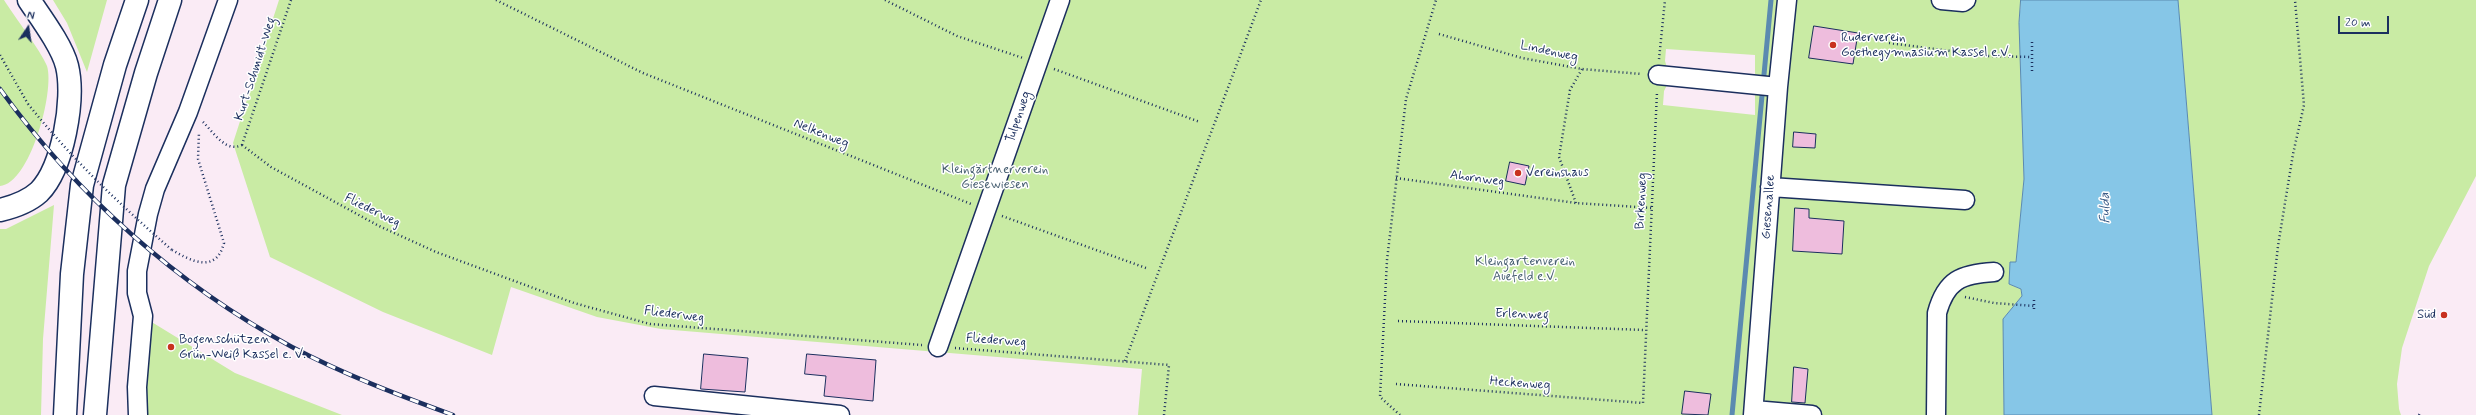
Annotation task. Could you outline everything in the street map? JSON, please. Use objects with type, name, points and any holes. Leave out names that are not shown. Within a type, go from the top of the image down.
[{"type":"main road","points":[[0,210],[17,205],[38,192],[49,178],[57,160],[67,117],[69,86],[67,66],[29,0]]},
{"type":"main road","points":[[65,415],[72,274],[82,185],[116,65],[137,0]]},
{"type":"main road","points":[[95,415],[114,185],[146,73],[170,0]]},
{"type":"street","points":[[138,415],[137,387],[143,316],[137,293],[137,272],[148,214],[155,189],[188,112],[228,0]]},
{"type":"street","name":"Tulpenweg","points":[[938,347],[1060,0]]},
{"type":"street","name":"Giesenallee","points":[[1754,412],[1770,187],[1767,86],[1787,0]]},
{"type":"street","points":[[1941,0],[1963,2],[1966,0]]},
{"type":"street","points":[[1658,75],[1767,86]]},
{"type":"street","points":[[1770,187],[1964,200]]},
{"type":"street","points":[[1936,415],[1937,313],[1944,293],[1955,281],[1966,277],[1994,272]]},
{"type":"street","points":[[654,396],[840,415]]},
{"type":"street","points":[[1754,412],[1812,415]]},
{"type":"path","name":"Kurt-Schmidt-Weg","points":[[242,145],[290,0]]},
{"type":"path","name":"Nelkenweg","points":[[496,0],[643,73],[987,210],[1146,268]]},
{"type":"path","points":[[1125,361],[1261,0]]},
{"type":"path","points":[[1400,415],[1380,397],[1387,260],[1406,99],[1436,0]]},
{"type":"path","name":"Birkenweg","points":[[1643,403],[1645,330],[1658,75],[1665,0]]},
{"type":"path","points":[[2259,415],[2278,246],[2293,154],[2304,105],[2295,0]]},
{"type":"path","name":"Lindenweg","points":[[1439,34],[1522,58],[1582,70],[1658,75]]},
{"type":"path","points":[[2032,42],[2032,71]]},
{"type":"path","points":[[1889,43],[1989,56],[2032,57]]},
{"type":"path","points":[[0,55],[28,104],[66,150],[93,179],[172,250],[194,261],[207,262],[215,260],[221,253],[224,244],[198,159],[200,119],[228,147],[235,148],[242,145]]},
{"type":"path","points":[[1576,203],[1559,157],[1570,90],[1582,70]]},
{"type":"path","name":"Fliederweg","points":[[242,145],[271,167],[379,226],[436,252],[574,303],[650,324],[1168,365],[1164,415]]},
{"type":"path","name":"Ahornweg","points":[[1396,178],[1576,203],[1652,208]]},
{"type":"path","points":[[1944,293],[1994,303],[2034,306]]},
{"type":"path","points":[[2034,300],[2034,311]]},
{"type":"path","name":"Erlenweg","points":[[1398,321],[1645,330]]},
{"type":"path","name":"Heckenweg","points":[[1396,384],[1643,403]]},
{"type":"green space","points":[[0,0],[4,0],[39,52],[47,66],[49,78],[44,114],[38,135],[30,154],[21,170],[11,181],[0,186]]},
{"type":"green space","points":[[53,0],[107,0],[87,72],[67,23]]},
{"type":"green space","points":[[279,0],[2021,0],[2019,23],[2024,179],[2016,263],[2010,262],[2009,284],[2021,289],[2022,296],[2003,319],[2004,415],[1138,415],[1142,369],[661,329],[597,317],[511,287],[492,355],[383,312],[270,257],[233,143]],"holes":[[[1666,49],[1755,55],[1755,115],[1663,105],[1664,91],[1667,85],[1672,84],[1665,61]]]},
{"type":"green space","points":[[2178,0],[2476,0],[2476,176],[2429,266],[2402,348],[2397,384],[2399,409],[2401,415],[2212,415]]},
{"type":"green space","points":[[54,205],[43,339],[41,415],[0,415],[0,229],[6,229]]},
{"type":"green space","name":"Bogenschützen Grün-Weiß Kassel e. V.","points":[[150,321],[235,373],[342,415],[148,415],[146,385]]},
{"type":"water","name":"Fulda","points":[[2021,0],[2178,0],[2212,415],[2004,415],[2003,319],[2022,296],[2021,289],[2009,284],[2010,262],[2016,262],[2024,179],[2019,23]]},
{"type":"building","name":"Ruderverein Goethegymnasium Kassel e.V.","points":[[1814,26],[1858,33],[1853,64],[1809,58]]},
{"type":"building","points":[[1794,132],[1816,134],[1815,148],[1793,147]]},
{"type":"building","name":"Vereinshaus","points":[[1510,162],[1529,166],[1525,185],[1506,181]]},
{"type":"building","points":[[1795,208],[1809,209],[1809,218],[1844,221],[1842,254],[1793,251]]},
{"type":"building","points":[[704,354],[748,358],[745,392],[701,389]]},
{"type":"building","points":[[807,354],[876,360],[873,401],[824,396],[826,376],[805,374]]},
{"type":"building","points":[[1794,367],[1808,369],[1805,403],[1792,402]]},
{"type":"building","points":[[1685,391],[1711,394],[1708,415],[1682,414]]},
{"type":"waterway","points":[[1732,415],[1771,0]]},
{"type":"railway","points":[[0,89],[30,128],[96,201],[131,234],[169,266],[208,295],[249,322],[311,357],[371,384],[453,415]]},
{"type":"place","name":"Ruderverein Goethegymnasium Kassel e.V.","points":[[1833,45]]},
{"type":"place","name":"Vereinshaus","points":[[1518,173]]},
{"type":"place","name":"Süd","points":[[2444,315]]},
{"type":"place","name":"Bogenschützen Grün-Weiß Kassel e. V.","points":[[171,347]]},
{"type":"park label","name":"Kleingärtnerverein Giesewiesen","points":[[995,178]]},
{"type":"park label","name":"Kleingartenverein Auefeld e.V.","points":[[1525,270]]}]
